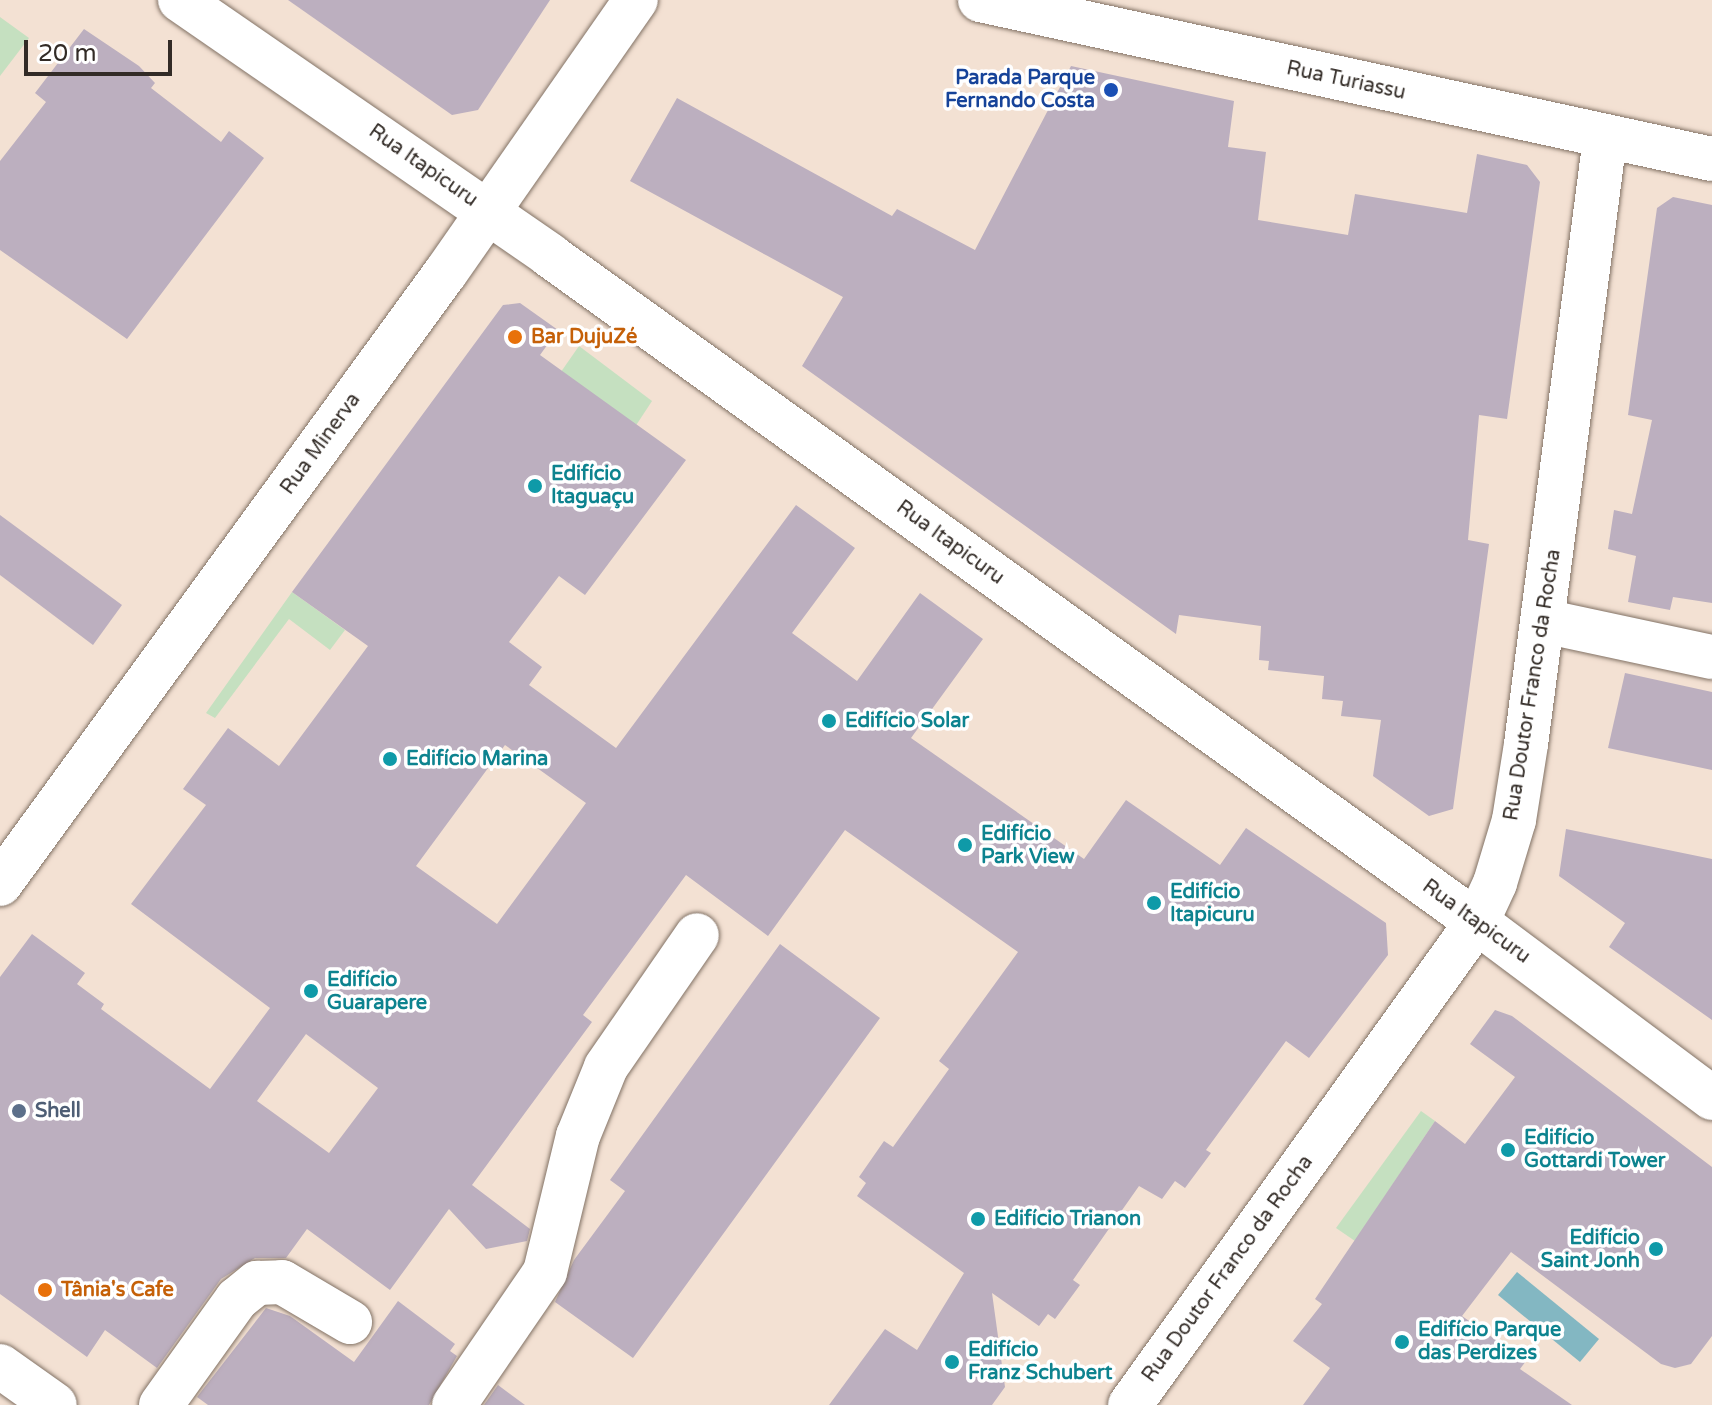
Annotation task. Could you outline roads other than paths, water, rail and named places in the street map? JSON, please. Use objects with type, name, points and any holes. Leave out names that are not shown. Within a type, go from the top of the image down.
[{"type":"street","name":"Rua Itapicuru","points":[[180,0],[487,211],[1477,922],[1712,1098]]},
{"type":"street","name":"Rua Minerva","points":[[0,884],[636,0]]},
{"type":"street","name":"Rua Turiassu","points":[[980,0],[1712,159]]},
{"type":"street","name":"Rua Doutor Franco da Rocha","points":[[1130,1405],[1477,922],[1514,820],[1544,621],[1605,138]]},
{"type":"street","points":[[1544,621],[1712,657]]},
{"type":"street","points":[[454,1405],[545,1272],[578,1136],[606,1067],[697,935]]},
{"type":"street","points":[[161,1405],[237,1299],[257,1283],[282,1282],[350,1322]]},
{"type":"street","points":[[0,1366],[55,1405]]},
{"type":"water","points":[[1517,1272],[1599,1339],[1580,1362],[1498,1295]]},
{"type":"place","name":"Parada Parque Fernando Costa","points":[[1111,90]]},
{"type":"place","name":"Bar DujuZé","points":[[515,337]]},
{"type":"place","name":"Edifício Itaguaçu","points":[[535,486]]},
{"type":"place","name":"Edifício Solar","points":[[829,721]]},
{"type":"place","name":"Edifício Marina","points":[[390,759]]},
{"type":"place","name":"Edifício Park View","points":[[965,845]]},
{"type":"place","name":"Edifício Itapicuru","points":[[1154,903]]},
{"type":"place","name":"Edifício Guarapere","points":[[311,991]]},
{"type":"place","name":"Shell","points":[[19,1111]]},
{"type":"place","name":"Edifício Gottardi Tower","points":[[1508,1150]]},
{"type":"place","name":"Edifício Trianon","points":[[978,1219]]},
{"type":"place","name":"Edifício Saint Jonh","points":[[1656,1249]]},
{"type":"place","name":"Tânia's Cafe","points":[[45,1290]]},
{"type":"place","name":"Edifício Parque das Perdizes","points":[[1402,1342]]},
{"type":"place","name":"Edifício Franz Schubert","points":[[952,1362]]}]
